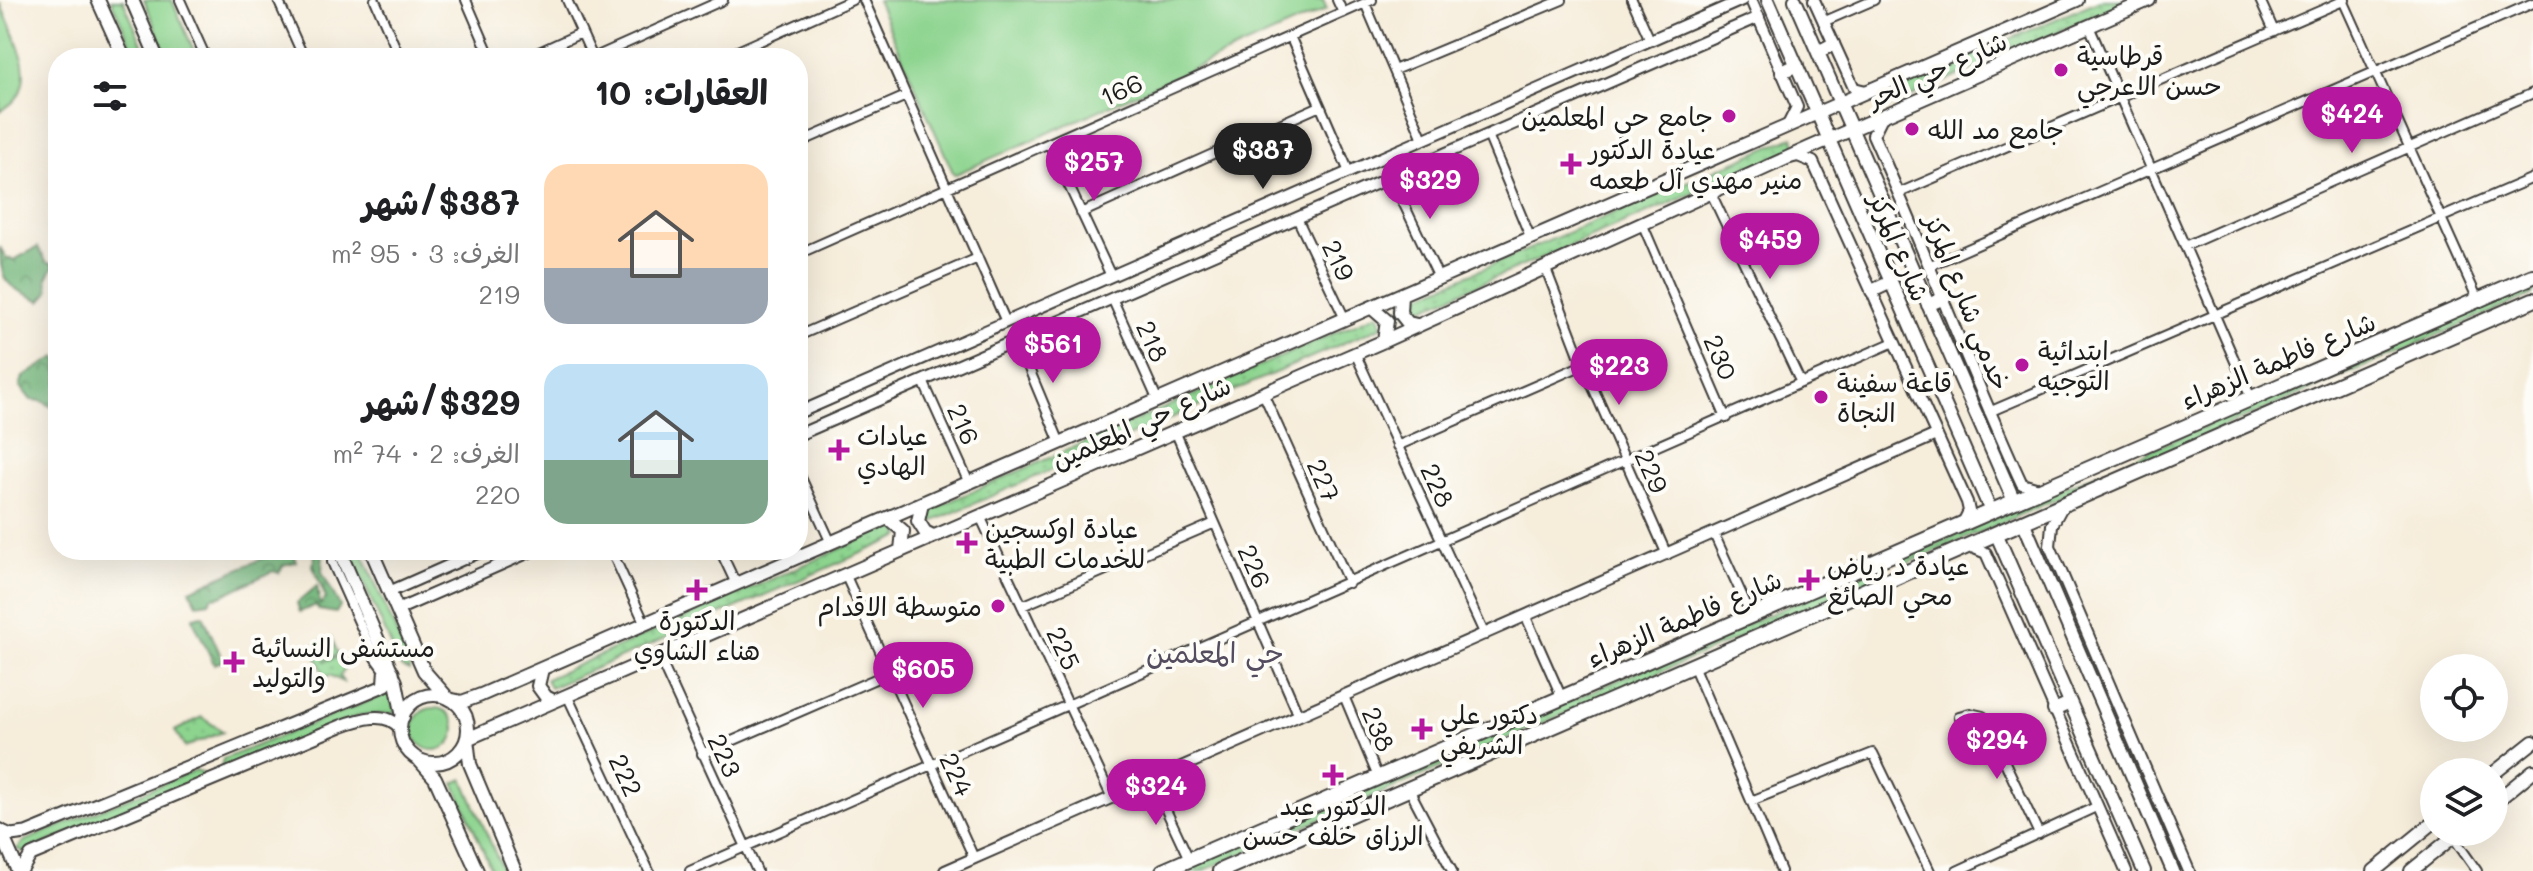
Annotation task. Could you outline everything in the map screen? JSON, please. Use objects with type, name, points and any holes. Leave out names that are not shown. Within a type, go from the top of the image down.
[{"type":"highway","name":"شارع فاطمة الزهراء","points":[[1163,871],[1962,524],[1977,517],[1988,504],[2045,487],[2533,276]]},
{"type":"highway","name":"شارع فاطمة الزهراء","points":[[1220,871],[1981,539],[2028,524],[2064,503],[2533,300]]},
{"type":"highway","points":[[2218,412],[2217,424],[2225,433]]},
{"type":"highway","points":[[2189,424],[2198,432],[2200,444]]},
{"type":"highway","points":[[1981,539],[2002,548]]},
{"type":"highway","points":[[1894,553],[1894,565],[1901,574]]},
{"type":"highway","points":[[1869,564],[1877,573],[1877,585]]},
{"type":"main road","points":[[98,0],[120,48]]},
{"type":"main road","points":[[132,0],[153,48]]},
{"type":"main road","name":"شارع المركز","points":[[1768,0],[1988,504]]},
{"type":"main road","name":"شارع المركز","points":[[1795,0],[2016,497]]},
{"type":"main road","name":"شارع حي الحر","points":[[1803,121],[2077,0]]},
{"type":"main road","name":"شارع حي الحر","points":[[1830,139],[2149,0]]},
{"type":"main road","points":[[1818,52],[1833,44]]},
{"type":"main road","points":[[1782,72],[1797,65]]},
{"type":"main road","name":"شارع حي المعلمين","points":[[808,553],[1803,121]]},
{"type":"main road","name":"شارع حي المعلمين","points":[[467,739],[1384,341],[1830,139]]},
{"type":"main road","points":[[1872,291],[1891,282]]},
{"type":"main road","points":[[1401,295],[1400,313],[1408,323],[1417,325]]},
{"type":"main road","points":[[1928,305],[1944,298]]},
{"type":"main road","points":[[1372,308],[1387,321],[1384,341]]},
{"type":"main road","points":[[922,504],[918,521],[925,532],[933,536]]},
{"type":"main road","points":[[888,518],[903,531],[901,550]]},
{"type":"main road","points":[[2028,524],[2173,871]]},
{"type":"main road","points":[[1996,533],[2144,871]]},
{"type":"main road","points":[[342,560],[393,672],[402,699],[404,744],[435,778],[477,871]]},
{"type":"main road","points":[[375,560],[426,674],[467,720],[470,764],[515,871]]},
{"type":"main road","name":"شارع حي المعلمين","points":[[450,699],[465,702],[792,560]]},
{"type":"main road","points":[[2081,657],[2095,652]]},
{"type":"main road","points":[[542,669],[538,681],[540,690],[554,701]]},
{"type":"main road","points":[[0,830],[11,835],[26,833],[380,688],[390,682],[393,672]]},
{"type":"main road","points":[[402,723],[421,698],[450,699]]},
{"type":"main road","points":[[2054,710],[2070,703]]},
{"type":"main road","points":[[0,830],[20,871],[31,855],[362,719],[388,719],[402,723]]},
{"type":"main road","points":[[418,759],[434,763],[450,759],[467,739]]},
{"type":"main road","points":[[2508,762],[2533,742]]},
{"type":"main road","points":[[220,752],[217,762],[226,774]]},
{"type":"main road","points":[[196,762],[207,773],[205,783]]},
{"type":"main road","points":[[2508,792],[2533,771]]},
{"type":"main road","points":[[2374,871],[2420,833]]},
{"type":"main road","points":[[2411,871],[2441,846]]},
{"type":"street","points":[[180,0],[202,48]]},
{"type":"street","points":[[278,0],[300,48]]},
{"type":"street","points":[[375,0],[396,48]]},
{"type":"street","points":[[466,0],[487,48]]},
{"type":"street","points":[[567,0],[588,48]]},
{"type":"street","points":[[615,48],[723,0]]},
{"type":"street","points":[[744,48],[852,0]]},
{"type":"street","points":[[864,0],[1006,322]]},
{"type":"street","points":[[1337,0],[1343,13]]},
{"type":"street","points":[[1394,70],[1562,0]]},
{"type":"street","points":[[1632,0],[1650,40]]},
{"type":"street","points":[[808,409],[1742,0]]},
{"type":"street","points":[[1751,0],[1797,107],[1791,124],[1779,130]]},
{"type":"street","points":[[1814,0],[1854,88],[1872,90]]},
{"type":"street","points":[[1823,22],[1874,0]]},
{"type":"street","points":[[2260,0],[2274,31]]},
{"type":"street","points":[[1899,193],[2344,0],[2478,300]]},
{"type":"street","points":[[1368,2],[1423,139]]},
{"type":"street","name":"166","points":[[808,250],[1368,2]]},
{"type":"street","points":[[1931,265],[2533,3]]},
{"type":"street","points":[[1715,12],[1723,11],[1731,17],[1731,26],[1726,32]]},
{"type":"street","points":[[808,431],[1759,17]]},
{"type":"street","points":[[2089,26],[2251,398]]},
{"type":"street","points":[[548,48],[581,33]]},
{"type":"street","points":[[1290,36],[1349,172]]},
{"type":"street","points":[[1556,81],[1550,94],[1557,101],[1564,102]]},
{"type":"street","points":[[2185,246],[2533,93]]},
{"type":"street","points":[[1528,94],[1541,99],[1537,113]]},
{"type":"street","points":[[808,139],[906,96]]},
{"type":"street","points":[[1081,213],[1320,106]]},
{"type":"street","name":"خدمي شارع المركز","points":[[1884,116],[1877,122],[1873,135],[1931,265],[1989,412],[2022,484],[2029,489],[2045,487]]},
{"type":"street","points":[[1488,135],[1531,239]]},
{"type":"street","points":[[1049,143],[1111,276]]},
{"type":"street","points":[[1788,158],[1798,156],[1813,162],[1967,502],[1969,511],[1962,524]]},
{"type":"street","points":[[1391,177],[1439,278]]},
{"type":"street","points":[[1989,412],[2533,178]]},
{"type":"street","points":[[1711,193],[1801,383]]},
{"type":"street","name":"219","points":[[1297,218],[1345,319]]},
{"type":"street","name":"230","points":[[1642,223],[1726,418]]},
{"type":"street","points":[[808,332],[978,258]]},
{"type":"street","name":"229","points":[[1546,269],[1583,365],[1667,555]]},
{"type":"street","points":[[1062,297],[1058,311],[1070,317]]},
{"type":"street","name":"218","points":[[1112,298],[1158,401]]},
{"type":"street","points":[[1036,309],[1050,314],[1046,327]]},
{"type":"street","points":[[1017,340],[1060,443]]},
{"type":"street","points":[[690,871],[1894,342]]},
{"type":"street","name":"228","points":[[1355,353],[1485,635]]},
{"type":"street","points":[[1397,446],[1583,365]]},
{"type":"street","name":"216","points":[[923,381],[969,483]]},
{"type":"street","name":"227","points":[[1263,393],[1349,583]]},
{"type":"street","name":"226","points":[[1175,431],[1299,716]]},
{"type":"street","points":[[945,871],[968,864],[1936,435]]},
{"type":"street","points":[[808,493],[831,543]]},
{"type":"street","points":[[2064,503],[2052,525],[2050,546],[2189,871]]},
{"type":"street","name":"225","points":[[980,516],[1112,798]]},
{"type":"street","points":[[1022,606],[1215,523]]},
{"type":"street","points":[[1714,534],[1751,615]]},
{"type":"street","points":[[1967,546],[1986,553],[2126,871]]},
{"type":"street","points":[[333,560],[375,658],[383,669],[385,678],[380,688]]},
{"type":"street","points":[[389,592],[461,560]]},
{"type":"street","points":[[397,610],[511,560]]},
{"type":"street","points":[[616,560],[645,624]]},
{"type":"street","points":[[725,560],[736,584]]},
{"type":"street","name":"224","points":[[845,574],[931,766],[968,864]]},
{"type":"street","points":[[415,580],[411,593],[423,598]]},
{"type":"street","points":[[1526,617],[1562,698]]},
{"type":"street","name":"223","points":[[658,655],[757,871]]},
{"type":"street","points":[[1693,665],[1781,871]]},
{"type":"street","points":[[702,754],[889,673]]},
{"type":"street","name":"222","points":[[567,695],[649,871]]},
{"type":"street","name":"238","points":[[1344,696],[1378,777]]},
{"type":"street","points":[[1959,716],[1970,713],[1983,716],[2039,834]]},
{"type":"street","points":[[1751,801],[1873,753],[1930,871]]},
{"type":"street","points":[[1152,780],[1189,859]]},
{"type":"street","points":[[1409,789],[1452,871]]},
{"type":"street","points":[[1957,871],[2098,806]]},
{"type":"street","points":[[2463,846],[2477,871]]},
{"type":"green space","points":[[111,0],[123,0],[144,48],[133,48]]},
{"type":"green space","points":[[144,0],[172,0],[193,48],[164,48]]},
{"type":"green space","points":[[877,0],[1323,0],[1327,9],[954,175]]},
{"type":"green space","points":[[2100,0],[2129,0],[1881,110],[1875,97]]},
{"type":"green space","points":[[0,3],[18,45],[24,76],[14,101],[0,111]]},
{"type":"green space","points":[[1793,137],[1798,149],[1407,315],[1402,303]]},
{"type":"green space","points":[[0,247],[6,258],[14,260],[38,247],[48,263],[48,293],[41,301],[14,288],[5,277]]},
{"type":"green space","points":[[2533,282],[2533,294],[1906,564],[1900,560]]},
{"type":"green space","points":[[1378,314],[1383,326],[925,525],[921,514]]},
{"type":"green space","points":[[48,362],[48,405],[31,400],[20,386],[23,377]]},
{"type":"green space","points":[[896,524],[901,536],[550,688],[546,679]]},
{"type":"green space","points":[[259,560],[296,560],[283,565],[279,573],[273,571],[221,596],[212,597],[209,602],[197,604],[190,590]]},
{"type":"green space","points":[[314,560],[323,560],[322,572],[340,606],[336,613],[319,610],[316,605],[300,612],[297,603],[317,586],[320,605],[326,598],[313,566]]},
{"type":"green space","points":[[353,560],[365,560],[410,664],[409,671],[401,667]]},
{"type":"green space","points":[[1869,571],[1870,581],[1202,871],[1178,871]]},
{"type":"green space","points":[[203,615],[223,661],[214,664],[194,622],[193,617]]},
{"type":"green space","points":[[331,637],[338,654],[324,661],[339,657],[345,668],[340,676],[343,682],[330,675],[325,677],[312,646]]},
{"type":"green space","points":[[389,690],[395,713],[361,715],[225,769],[221,767],[223,759],[382,696]]},
{"type":"green space","points":[[434,708],[449,714],[455,729],[449,744],[434,750],[419,744],[413,729],[419,714]]},
{"type":"green space","points":[[202,717],[223,732],[185,747],[175,731]]},
{"type":"green space","points":[[196,770],[203,773],[200,779],[24,852],[17,849],[24,841]]},
{"type":"green space","points":[[463,779],[503,871],[492,871],[454,783]]},
{"type":"place","name":"قرطاسية حسن الاعرجي","points":[[2061,70]]},
{"type":"place","name":"جامع حي المعلمين","points":[[1729,116]]},
{"type":"place","name":"جامع مد الله","points":[[1912,129]]},
{"type":"place","name":"عيادة الدكتور منير مهدي آل طعمه","points":[[1571,164]]},
{"type":"place","name":"ابتدائية التوجيه","points":[[2022,365]]},
{"type":"place","name":"قاعة سفينة النجاة","points":[[1821,397]]},
{"type":"place","name":"عيادات الهادي","points":[[839,450]]},
{"type":"place","name":"عيادة اوكسجين للخدمات الطبية","points":[[967,543]]},
{"type":"place","name":"عيادة د رياض محي الصائغ","points":[[1809,580]]},
{"type":"place","name":"الدكتورة هناء الشاوي","points":[[697,590]]},
{"type":"place","name":"متوسطة الاقدام","points":[[998,606]]},
{"type":"place","name":"مستشفى النسائية والتوليد","points":[[234,662]]},
{"type":"place","name":"دكتور علي الشريفي","points":[[1422,729]]},
{"type":"place","name":"الدكتور عبد الرزاق خلف حسن","points":[[1333,775]]},
{"type":"district","name":"حي المعلمين","points":[[1215,652]]}]
